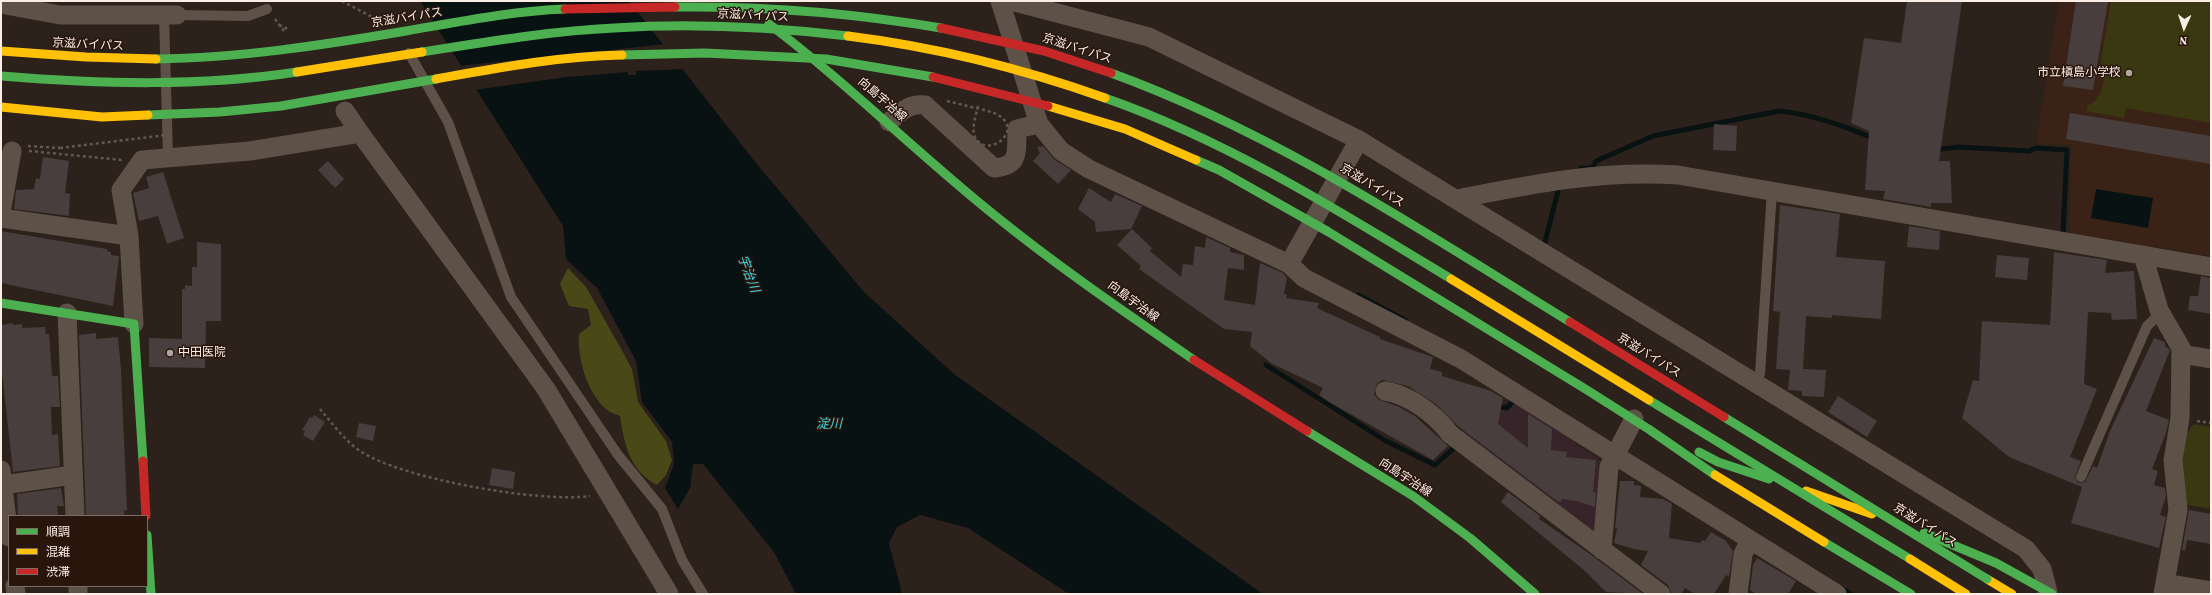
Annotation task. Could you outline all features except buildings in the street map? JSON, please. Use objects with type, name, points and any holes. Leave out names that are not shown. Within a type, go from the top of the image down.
[{"type":"main road","name":"向島宇治線","points":[[738,1],[807,53],[889,122],[993,214],[1136,320],[1228,383],[1412,496],[1470,538],[1535,594]]},
{"type":"main road","name":"京滋バイパス","points":[[1,51],[128,59],[230,56],[281,50],[544,10],[637,2],[766,4],[864,13],[948,27],[1018,43],[1076,61],[1162,93],[1247,131],[1317,168],[1381,205],[2012,594]]},
{"type":"main road","name":"京滋バイパス","points":[[1,76],[140,83],[241,79],[576,31],[666,25],[756,28],[850,36],[910,44],[984,60],[1057,81],[1116,102],[1235,155],[1304,192],[1361,224],[1966,594]]},
{"type":"main road","points":[[1,107],[102,117],[205,113],[281,106],[493,69],[602,56],[705,53],[826,59],[934,77],[1022,98],[1125,129],[1219,170],[1327,231],[1634,419],[1702,467],[1911,594]]},
{"type":"main road","points":[[1,303],[134,324],[146,515]]},
{"type":"main road","points":[[1650,430],[1718,462],[1852,506],[1932,536],[1996,563],[2049,593]]},
{"type":"main road","points":[[148,550],[151,594]]},
{"type":"street","points":[[1000,1],[1039,124],[1062,151],[1089,169],[1289,264],[1304,278],[1461,359],[1837,594]]},
{"type":"street","points":[[1011,1],[1149,37],[1360,140],[2026,549],[2042,569],[2049,593]]},
{"type":"street","points":[[1,4],[60,15],[171,15]]},
{"type":"street","points":[[889,122],[908,107],[916,104],[926,106],[994,168],[1007,167],[1013,162],[1016,152],[1017,129],[1039,124]]},
{"type":"street","points":[[345,111],[546,389],[670,594]]},
{"type":"street","points":[[134,324],[129,236],[121,190],[142,160],[168,156],[250,151],[360,133]]},
{"type":"street","points":[[1289,264],[1360,140]]},
{"type":"street","points":[[1,213],[19,149]]},
{"type":"street","points":[[1457,199],[1548,181],[1639,173],[1678,175],[2211,267]]},
{"type":"street","points":[[1,218],[129,236]]},
{"type":"street","points":[[2143,255],[2161,313],[2181,348],[2180,418],[2173,460],[2178,510],[2164,589],[2211,591]]},
{"type":"street","points":[[67,313],[75,515]]},
{"type":"street","points":[[2181,354],[2211,359]]},
{"type":"street","points":[[1385,391],[1397,393],[1440,420],[1450,434],[1661,594]]},
{"type":"street","points":[[1602,550],[1609,467],[1634,419]]},
{"type":"street","points":[[8,528],[2,477],[73,475]]},
{"type":"street","points":[[1738,594],[1743,554],[1750,540]]},
{"type":"lane","points":[[168,156],[171,15],[248,16],[267,9]]},
{"type":"lane","points":[[406,47],[448,122],[511,297],[618,455],[662,509],[682,560],[703,594]]},
{"type":"lane","points":[[1757,383],[1760,374],[1772,192]]},
{"type":"lane","points":[[2081,476],[2147,326],[2161,313]]},
{"type":"path","points":[[946,101],[961,105],[976,108],[984,110],[992,112],[1000,115],[1006,122],[1007,133],[1004,139],[996,145],[983,144],[974,136],[973,128],[976,114],[978,107],[979,100]]},
{"type":"path","points":[[19,149],[60,148],[172,134]]},
{"type":"path","points":[[19,149],[114,159],[142,160]]},
{"type":"path","points":[[320,409],[344,438],[359,450],[380,463],[490,490],[572,499],[595,496],[606,490]]},
{"type":"shaded area","name":"市立槇島小学校","points":[[2059,1],[2211,1],[2211,256],[2069,233],[2071,145],[2036,144]]},
{"type":"shaded area","points":[[2111,1],[2211,1],[2211,123],[2126,108],[2124,118],[2086,111],[2088,105],[2095,101],[2101,91],[2104,79],[2098,78]]},
{"type":"shaded area","points":[[568,268],[586,287],[624,354],[632,369],[638,402],[666,441],[672,460],[666,475],[657,485],[640,472],[634,464],[626,446],[620,416],[606,409],[593,394],[582,364],[579,343],[579,334],[591,325],[588,309],[569,306],[560,284]]},
{"type":"shaded area","points":[[1513,401],[1575,438],[1575,444],[1603,461],[1595,534],[1462,433],[1469,403],[1507,408]]},
{"type":"shaded area","points":[[2194,424],[2211,427],[2211,509],[2182,504],[2179,472],[2180,452],[2182,442]]},
{"type":"water","name":"淀川","points":[[420,1],[629,1],[756,163],[864,292],[954,374],[1263,594],[1069,594],[968,528],[920,515],[897,527],[889,543],[902,594],[796,594],[774,552],[703,464],[693,464],[690,488],[678,509],[665,488],[674,464],[672,442],[642,402],[636,361],[597,288],[566,259],[563,226]]},
{"type":"water","points":[[2096,189],[2153,198],[2148,228],[2091,218]]},
{"type":"pier","points":[[666,44],[685,69],[636,71],[636,75],[628,75],[628,72],[566,77],[474,90],[459,66]]},
{"type":"waterway","points":[[1592,168],[1596,161],[1653,136],[1779,111],[1815,118],[1839,125],[1873,138]]},
{"type":"waterway","points":[[1934,150],[1958,147],[2029,151],[2036,148],[2067,150],[2063,233]]},
{"type":"waterway","points":[[1581,168],[1593,168]]},
{"type":"waterway","points":[[1545,242],[1558,191]]},
{"type":"waterway","points":[[1358,295],[1405,320]]},
{"type":"waterway","points":[[1266,365],[1386,441],[1435,465],[1456,446]]},
{"type":"waterway","points":[[1495,406],[1507,408],[1513,401],[1514,396]]},
{"type":"waterway","points":[[1841,588],[1851,594]]},
{"type":"traffic: fast","points":[[675,7],[775,9],[842,14],[941,28]]},
{"type":"traffic: fast","points":[[156,59],[219,56],[281,50],[505,14],[565,9]]},
{"type":"traffic: fast","points":[[769,24],[826,70],[965,191],[1017,233],[1092,289],[1194,360]]},
{"type":"traffic: fast","points":[[422,52],[542,34],[590,29],[643,27],[702,26],[761,28],[848,36]]},
{"type":"traffic: fast","points":[[622,55],[705,53],[826,59],[933,77]]},
{"type":"traffic: fast","points":[[1,76],[75,81],[149,83],[223,80],[297,72]]},
{"type":"traffic: fast","points":[[1111,73],[1172,97],[1232,124],[1290,154],[1403,219],[1570,322]]},
{"type":"traffic: fast","points":[[148,115],[220,112],[281,106],[436,79]]},
{"type":"traffic: fast","points":[[1105,98],[1151,115],[1240,156],[1368,228],[1451,279]]},
{"type":"traffic: fast","points":[[1196,160],[1219,170],[1327,231]]},
{"type":"traffic: fast","points":[[1327,231],[1587,390],[1650,430],[1715,475]]},
{"type":"traffic: fast","points":[[1,303],[134,324],[143,461]]},
{"type":"traffic: fast","points":[[1649,400],[1910,559]]},
{"type":"traffic: fast","points":[[1724,417],[1987,579]]},
{"type":"traffic: fast","points":[[1307,431],[1413,496],[1470,538],[1535,594]]},
{"type":"traffic: fast","points":[[1699,452],[1718,462],[1769,479]]},
{"type":"traffic: fast","points":[[1924,533],[1996,563],[2052,594]]},
{"type":"traffic: fast","points":[[1824,542],[1911,594]]},
{"type":"traffic: fast","points":[[148,550],[151,594]]},
{"type":"traffic: slow","points":[[848,36],[913,46],[978,60],[1042,77],[1105,98]]},
{"type":"traffic: slow","points":[[1,51],[86,57],[156,59]]},
{"type":"traffic: slow","points":[[297,72],[422,52]]},
{"type":"traffic: slow","points":[[436,79],[552,60],[622,55]]},
{"type":"traffic: slow","points":[[1048,106],[1125,129],[1196,160]]},
{"type":"traffic: slow","points":[[1,107],[102,117],[148,115]]},
{"type":"traffic: slow","points":[[1451,279],[1649,400]]},
{"type":"traffic: slow","points":[[1715,475],[1824,542]]},
{"type":"traffic: slow","points":[[1806,491],[1872,514]]},
{"type":"traffic: slow","points":[[1910,559],[1966,594]]},
{"type":"traffic: slow","points":[[1987,579],[2012,594]]},
{"type":"traffic: jam","points":[[565,9],[675,7]]},
{"type":"traffic: jam","points":[[941,28],[1044,51],[1111,73]]},
{"type":"traffic: jam","points":[[933,77],[1048,106]]},
{"type":"traffic: jam","points":[[1570,322],[1724,417]]},
{"type":"traffic: jam","points":[[1194,360],[1307,431]]},
{"type":"traffic: jam","points":[[143,461],[146,515]]},
{"type":"place","name":"市立槇島小学校","points":[[2129,73]]},
{"type":"place","name":"中田医院","points":[[170,353]]},
{"type":"water label","name":"宇治川","points":[[748,274]]}]
